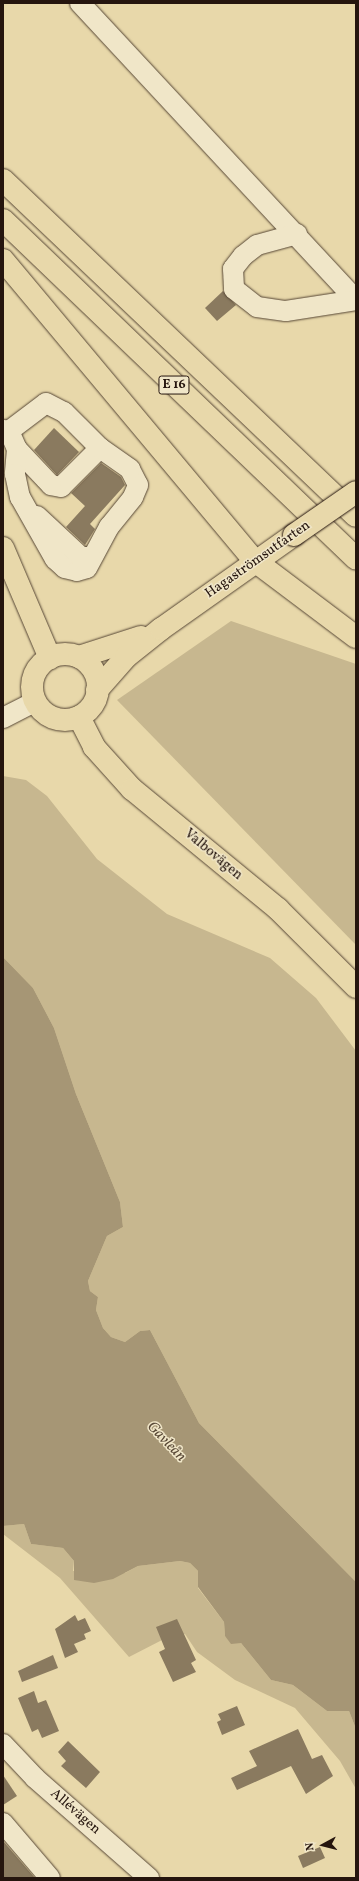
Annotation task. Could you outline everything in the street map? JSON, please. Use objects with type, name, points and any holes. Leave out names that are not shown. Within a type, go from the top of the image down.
[{"type":"main road","name":"E 16","points":[[3,180],[356,516]]},
{"type":"main road","name":"E 16","points":[[3,220],[356,559]]},
{"type":"main road","points":[[3,260],[255,561],[356,637]]},
{"type":"main road","points":[[305,467],[356,508]]},
{"type":"main road","name":"Hagaströmsutfarten","points":[[79,717],[95,702],[98,690],[126,657],[161,629],[255,561],[356,492]]},
{"type":"main road","points":[[3,548],[50,658],[36,672],[32,692],[35,702],[50,717],[64,720],[79,717]]},
{"type":"main road","name":"Hagaströmsutfarten","points":[[50,658],[69,655],[79,658],[161,629]]},
{"type":"main road","points":[[79,658],[93,670],[98,690]]},
{"type":"main road","name":"Valbovägen","points":[[79,717],[94,747],[132,789],[278,910],[356,987]]},
{"type":"street","points":[[80,3],[297,234],[356,300]]},
{"type":"street","points":[[297,234],[257,245],[243,256],[233,269],[234,288],[257,307],[286,311],[356,300]]},
{"type":"street","points":[[17,449],[15,474],[20,497],[39,533],[65,568],[77,571],[87,568],[91,557],[138,485],[130,469],[100,448],[64,412],[46,403],[6,430],[17,449],[51,485],[61,487],[100,448]]},
{"type":"street","points":[[3,718],[35,702]]},
{"type":"street","name":"Allévägen","points":[[3,1744],[35,1778],[149,1878]]},
{"type":"street","points":[[3,1823],[50,1878]]},
{"type":"shaded area","points":[[231,621],[356,664],[356,945],[117,700]]},
{"type":"shaded area","points":[[3,776],[26,780],[47,796],[97,859],[167,914],[270,958],[316,998],[356,1051],[356,1582],[199,1423],[150,1330],[140,1331],[125,1342],[111,1337],[103,1328],[96,1310],[98,1297],[90,1291],[88,1281],[107,1236],[123,1227],[120,1202],[76,1094],[54,1028],[33,988],[3,957]]},
{"type":"shaded area","points":[[24,1524],[31,1544],[63,1548],[74,1561],[73,1571],[125,1573],[138,1566],[180,1561],[190,1563],[198,1571],[198,1588],[224,1622],[225,1636],[241,1643],[271,1680],[293,1685],[327,1711],[349,1711],[356,1729],[356,1789],[340,1761],[295,1708],[235,1680],[197,1652],[185,1634],[164,1639],[129,1657],[60,1578],[3,1534],[3,1526]]},
{"type":"water","name":"Gavleån","points":[[3,957],[33,988],[54,1028],[76,1094],[120,1202],[123,1227],[107,1236],[88,1281],[90,1291],[98,1297],[96,1310],[103,1328],[111,1337],[125,1342],[140,1331],[150,1330],[199,1423],[356,1582],[356,1729],[349,1711],[327,1711],[293,1685],[271,1680],[241,1643],[231,1644],[225,1636],[224,1622],[198,1587],[198,1571],[190,1563],[180,1561],[138,1566],[113,1579],[94,1583],[74,1580],[74,1561],[63,1548],[31,1544],[24,1524],[3,1526]]},
{"type":"building","points":[[223,291],[236,305],[217,321],[205,308]]},
{"type":"building","points":[[54,428],[79,452],[57,475],[34,450]]},
{"type":"building","points":[[101,463],[121,477],[125,485],[90,524],[95,529],[85,545],[66,527],[85,506],[71,493]]},
{"type":"building","points":[[75,1615],[78,1621],[85,1618],[91,1631],[84,1634],[86,1639],[74,1644],[78,1652],[65,1658],[55,1629]]},
{"type":"building","points":[[177,1619],[196,1660],[191,1663],[196,1672],[173,1682],[159,1652],[165,1649],[156,1627]]},
{"type":"building","points":[[53,1655],[58,1668],[22,1682],[18,1671]]},
{"type":"building","points":[[34,1691],[38,1703],[46,1700],[59,1731],[42,1738],[38,1729],[32,1732],[18,1698]]},
{"type":"building","points":[[237,1706],[245,1725],[222,1735],[217,1722],[221,1720],[218,1714]]},
{"type":"building","points":[[298,1729],[312,1759],[322,1755],[333,1776],[306,1794],[291,1766],[237,1790],[231,1778],[257,1766],[249,1751]]},
{"type":"building","points":[[68,1741],[100,1772],[86,1788],[61,1766],[66,1761],[58,1752]]},
{"type":"building","points":[[3,1775],[17,1796],[3,1805]]},
{"type":"building","points":[[3,1841],[35,1878],[3,1878]]},
{"type":"building","points":[[320,1847],[325,1858],[303,1868],[298,1856]]}]
